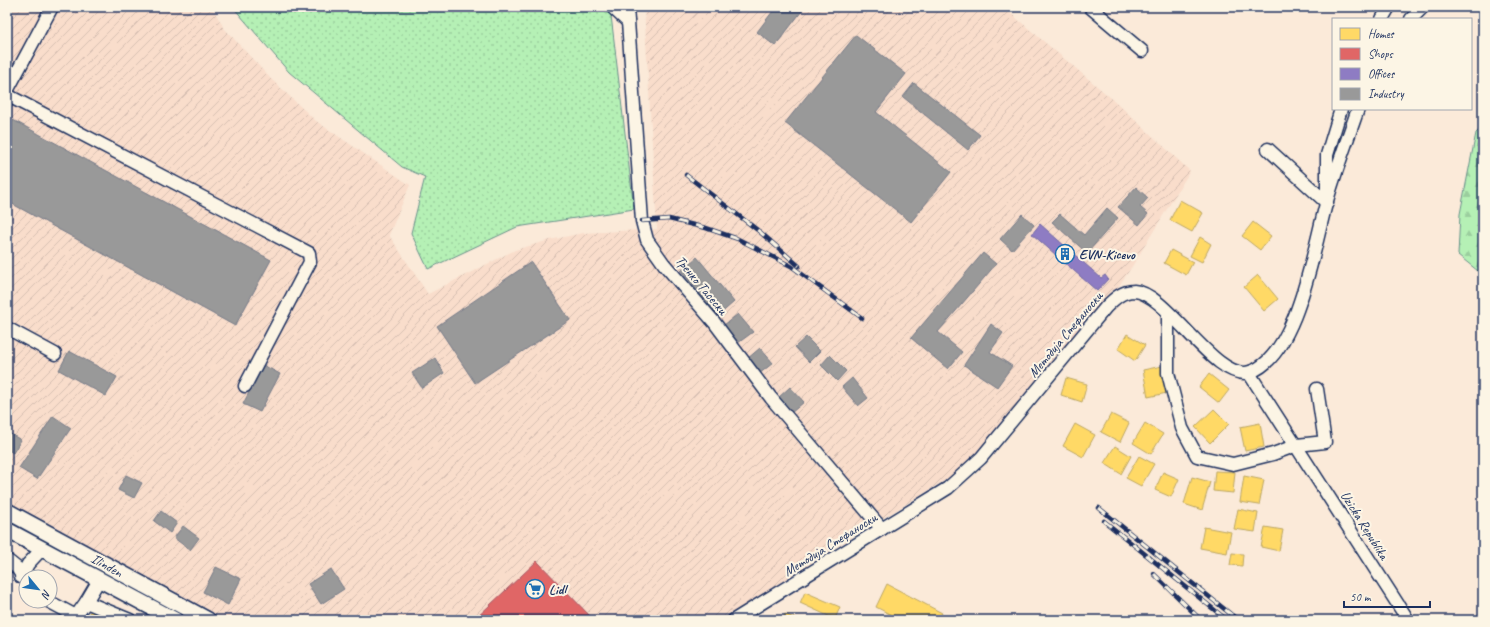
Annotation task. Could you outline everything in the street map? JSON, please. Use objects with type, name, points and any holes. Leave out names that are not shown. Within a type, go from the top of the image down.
[{"type":"main road","name":"Ilinden","points":[[7,511],[208,620]]},
{"type":"main road","name":"Ilinden","points":[[7,530],[176,620]]},
{"type":"street","points":[[7,92],[52,7]]},
{"type":"street","points":[[612,7],[628,22]]},
{"type":"street","name":"Тренко Тасески","points":[[627,7],[642,221],[647,240],[664,264],[714,322],[771,398],[882,529]]},
{"type":"street","points":[[1090,7],[1142,52]]},
{"type":"street","points":[[1383,18],[1390,7]]},
{"type":"street","points":[[1412,18],[1423,7]]},
{"type":"street","points":[[7,95],[309,253],[310,262],[245,386]]},
{"type":"street","points":[[1327,203],[1327,155],[1341,110]]},
{"type":"street","points":[[1248,373],[1268,363],[1288,332],[1297,311],[1327,203],[1358,110]]},
{"type":"street","points":[[1268,149],[1327,203]]},
{"type":"street","name":"Методија Стефаноски","points":[[734,620],[948,488],[981,458],[1106,307],[1119,295],[1134,291],[1148,294],[1187,333],[1216,359],[1233,371],[1248,373]]},
{"type":"street","points":[[1168,314],[1168,373],[1182,428],[1197,456],[1233,464],[1273,454],[1297,446],[1325,442],[1316,389]]},
{"type":"street","points":[[7,328],[55,354]]},
{"type":"street","name":"Uzicka Republika","points":[[1248,373],[1297,446],[1408,620]]},
{"type":"street","points":[[27,569],[28,564],[42,549]]},
{"type":"street","points":[[7,560],[18,570]]},
{"type":"street","points":[[58,607],[75,618],[99,580]]},
{"type":"street","points":[[86,602],[130,620]]},
{"type":"shaded area","points":[[7,7],[212,7],[224,28],[271,79],[316,121],[410,185],[389,235],[428,294],[515,250],[550,240],[583,233],[657,229],[644,7],[1003,7],[1117,103],[1190,171],[1133,265],[1114,293],[1002,433],[962,470],[845,541],[722,620],[218,620],[7,506]]},
{"type":"green space","points":[[233,7],[610,7],[634,209],[517,227],[428,269],[411,233],[425,177],[402,167],[289,72]]},
{"type":"green space","points":[[1483,126],[1483,275],[1458,255],[1460,214],[1476,133]]},
{"type":"building: Homes","points":[[1180,200],[1203,213],[1192,232],[1170,220]]},
{"type":"building: Homes","points":[[1253,222],[1271,236],[1260,250],[1242,236]]},
{"type":"building: Homes","points":[[1200,237],[1211,244],[1202,262],[1190,256]]},
{"type":"building: Homes","points":[[1171,250],[1193,262],[1186,275],[1164,263]]},
{"type":"building: Homes","points":[[1258,275],[1278,299],[1264,311],[1244,287]]},
{"type":"building: Homes","points":[[1127,334],[1145,345],[1135,361],[1118,349]]},
{"type":"building: Homes","points":[[1162,366],[1167,393],[1148,397],[1143,370]]},
{"type":"building: Homes","points":[[1209,374],[1229,390],[1219,403],[1199,387]]},
{"type":"building: Homes","points":[[1066,378],[1087,384],[1082,402],[1061,395]]},
{"type":"building: Homes","points":[[1214,409],[1229,424],[1210,443],[1195,427]]},
{"type":"building: Homes","points":[[1111,414],[1129,423],[1120,442],[1101,432]]},
{"type":"building: Homes","points":[[1145,423],[1163,434],[1151,454],[1133,443]]},
{"type":"building: Homes","points":[[1260,423],[1264,447],[1245,451],[1240,427]]},
{"type":"building: Homes","points":[[1075,424],[1095,435],[1083,457],[1063,446]]},
{"type":"building: Homes","points":[[1115,446],[1131,456],[1121,474],[1104,463]]},
{"type":"building: Homes","points":[[1139,456],[1154,464],[1141,486],[1126,478]]},
{"type":"building: Homes","points":[[1215,471],[1235,472],[1233,493],[1213,491]]},
{"type":"building: Homes","points":[[1163,472],[1179,479],[1171,497],[1155,490]]},
{"type":"building: Homes","points":[[1244,476],[1264,480],[1259,505],[1240,502]]},
{"type":"building: Homes","points":[[1192,477],[1210,482],[1202,510],[1184,504]]},
{"type":"building: Homes","points":[[1238,509],[1258,513],[1255,532],[1234,529]]},
{"type":"building: Homes","points":[[1204,527],[1231,532],[1227,553],[1200,548]]},
{"type":"building: Homes","points":[[1265,527],[1283,530],[1279,551],[1261,547]]},
{"type":"building: Homes","points":[[1232,553],[1243,554],[1242,566],[1230,565]]},
{"type":"building: Homes","points":[[887,584],[942,613],[938,620],[901,620],[876,607]]},
{"type":"building: Homes","points":[[805,592],[840,607],[835,619],[800,603]]},
{"type":"building: Homes","points":[[93,607],[115,620],[85,620]]},
{"type":"building: Homes","points":[[7,612],[24,620],[7,620]]},
{"type":"building: Homes","points":[[785,614],[798,620],[782,620]]},
{"type":"building: Shops","name":"Lidl","points":[[537,561],[590,616],[586,620],[474,620]]},
{"type":"building: Offices","name":"EVN-Kicevo","points":[[1040,224],[1101,278],[1105,275],[1108,279],[1097,291],[1032,234]]},
{"type":"building: Industry","points":[[776,7],[805,7],[775,46],[757,32]]},
{"type":"building: Industry","points":[[856,35],[906,74],[876,112],[951,172],[911,222],[785,123]]},
{"type":"building: Industry","points":[[914,83],[980,135],[968,150],[903,97]]},
{"type":"building: Industry","points":[[13,120],[271,260],[235,326],[7,201],[7,131]]},
{"type":"building: Industry","points":[[1136,187],[1148,198],[1140,207],[1148,214],[1139,225],[1118,207]]},
{"type":"building: Industry","points":[[1107,208],[1118,218],[1087,253],[1052,222],[1060,214],[1084,235]]},
{"type":"building: Industry","points":[[1022,214],[1034,225],[1012,250],[1000,239]]},
{"type":"building: Industry","points":[[983,253],[996,264],[938,332],[962,352],[948,369],[911,338]]},
{"type":"building: Industry","points":[[697,257],[734,302],[718,316],[681,271]]},
{"type":"building: Industry","points":[[531,262],[570,320],[475,383],[437,326]]},
{"type":"building: Industry","points":[[738,314],[753,332],[738,343],[724,325]]},
{"type":"building: Industry","points":[[991,324],[1003,333],[990,352],[1012,366],[997,387],[964,365]]},
{"type":"building: Industry","points":[[806,337],[820,351],[809,362],[795,347]]},
{"type":"building: Industry","points":[[760,348],[773,363],[759,374],[747,359]]},
{"type":"building: Industry","points":[[69,351],[117,377],[106,396],[59,370]]},
{"type":"building: Industry","points":[[830,355],[846,371],[837,381],[821,365]]},
{"type":"building: Industry","points":[[435,358],[444,373],[422,388],[412,373]]},
{"type":"building: Industry","points":[[263,365],[280,374],[260,412],[243,404]]},
{"type":"building: Industry","points":[[852,378],[868,398],[858,406],[842,387]]},
{"type":"building: Industry","points":[[790,387],[804,402],[791,413],[778,398]]},
{"type":"building: Industry","points":[[53,416],[71,428],[37,479],[19,468]]},
{"type":"building: Industry","points":[[7,432],[21,440],[13,453],[7,449]]},
{"type":"building: Industry","points":[[126,475],[142,483],[134,498],[118,490]]},
{"type":"building: Industry","points":[[161,511],[177,523],[170,533],[154,521]]},
{"type":"building: Industry","points":[[183,526],[199,538],[190,550],[174,538]]},
{"type":"building: Industry","points":[[216,567],[241,579],[228,605],[203,592]]},
{"type":"building: Industry","points":[[331,569],[344,589],[321,604],[308,584]]},
{"type":"railway","points":[[686,175],[760,232],[799,266]]},
{"type":"railway","points":[[642,221],[669,219],[706,228],[738,239],[791,266],[862,318]]},
{"type":"railway","points":[[1099,508],[1238,620]]},
{"type":"railway","points":[[1104,521],[1227,620]]},
{"type":"railway","points":[[1154,574],[1201,620]]},
{"type":"place","name":"EVN-Kicevo","points":[[1065,254]]},
{"type":"place","name":"Lidl","points":[[535,589]]}]
